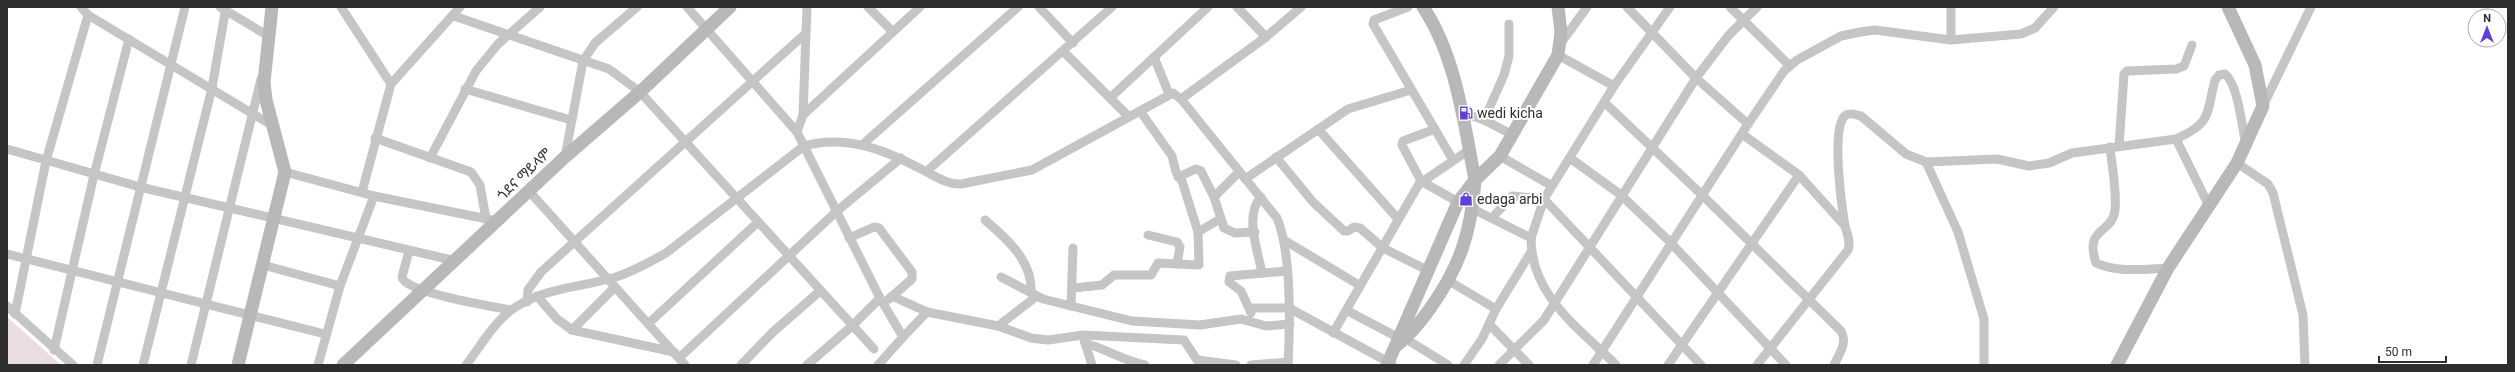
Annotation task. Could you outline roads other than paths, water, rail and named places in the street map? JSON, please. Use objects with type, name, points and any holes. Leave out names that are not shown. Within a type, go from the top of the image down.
[{"type":"street","points":[[81,7],[88,15],[212,88],[273,126]]},
{"type":"street","points":[[97,365],[116,282],[185,7]]},
{"type":"street","points":[[191,365],[265,63],[270,36],[272,7]]},
{"type":"street","points":[[341,7],[390,84]]},
{"type":"street","points":[[362,192],[390,84],[402,68],[454,16],[460,7]]},
{"type":"street","points":[[430,158],[465,89],[488,56],[540,7]]},
{"type":"street","points":[[564,157],[584,61],[595,43],[637,7]]},
{"type":"street","points":[[687,7],[797,132],[882,301],[903,337]]},
{"type":"street","name":"ጎደና ማይላም","points":[[343,365],[456,261],[492,220],[529,191],[564,157],[640,92],[706,28],[730,7]]},
{"type":"street","points":[[797,132],[804,115],[805,34],[807,7]]},
{"type":"street","points":[[868,7],[892,31]]},
{"type":"street","points":[[804,115],[892,31],[920,7]]},
{"type":"street","points":[[862,145],[1018,7]]},
{"type":"street","points":[[1039,7],[1074,43]]},
{"type":"street","points":[[926,171],[1064,52],[1112,7]]},
{"type":"street","points":[[1110,98],[1208,7]]},
{"type":"street","points":[[1237,7],[1266,37]]},
{"type":"street","points":[[1181,99],[1266,37],[1300,7]]},
{"type":"street","points":[[1408,7],[1373,22],[1411,90],[1454,160]]},
{"type":"street","points":[[1400,341],[1449,281],[1467,238],[1473,208],[1475,180],[1442,38],[1423,7]]},
{"type":"street","points":[[1558,7],[1561,20],[1559,49]]},
{"type":"street","points":[[1251,308],[1289,308],[1390,364],[1458,202],[1475,180],[1500,156],[1513,135],[1559,49],[1587,7]]},
{"type":"street","points":[[1627,7],[1696,78],[1748,124]]},
{"type":"street","points":[[1616,365],[1554,305],[1537,275],[1531,252],[1531,238],[1544,199],[1614,86],[1670,7]]},
{"type":"street","points":[[1730,7],[1790,66]]},
{"type":"street","points":[[1499,365],[1515,351],[1544,320],[1621,195],[1696,78],[1719,47],[1757,7]]},
{"type":"street","points":[[1951,7],[1951,40]]},
{"type":"street","points":[[1593,365],[1701,194],[1748,124],[1790,66],[1827,42],[1841,36],[1860,32],[1875,30],[1951,40],[2009,36],[2028,32],[2054,7]]},
{"type":"street","points":[[2228,7],[2255,65],[2263,106]]},
{"type":"street","points":[[2117,365],[2168,268],[2208,204],[2237,163],[2311,7]]},
{"type":"street","points":[[143,365],[186,199],[212,88],[224,8],[270,36]]},
{"type":"street","points":[[15,314],[46,161],[88,15]]},
{"type":"street","points":[[454,16],[510,34],[584,61],[609,68],[640,92],[874,350]]},
{"type":"street","points":[[1484,120],[1504,75],[1509,56],[1509,24]]},
{"type":"street","points":[[527,302],[528,290],[533,281],[573,242],[805,34]]},
{"type":"street","points":[[54,350],[94,175],[129,39]]},
{"type":"street","points":[[2168,268],[2134,270],[2106,267],[2096,263],[2092,249],[2094,238],[2113,219],[2115,209],[2115,147],[2124,74],[2127,71],[2176,69],[2184,66],[2192,45]]},
{"type":"street","points":[[1559,49],[1614,86]]},
{"type":"street","points":[[1064,52],[1129,117]]},
{"type":"street","points":[[1154,57],[1168,94]]},
{"type":"street","points":[[242,364],[249,316],[263,265],[285,172],[273,126],[264,82],[265,63]]},
{"type":"street","points":[[1757,365],[1848,250],[1850,244],[1845,226],[1838,162],[1841,121],[1846,115],[1853,114],[1861,116],[1906,154],[1926,162],[1997,160],[2029,166],[2049,163],[2072,153],[2176,139],[2203,123],[2208,112],[2215,80],[2219,75],[2225,74],[2231,78],[2234,88],[2246,145]]},
{"type":"street","points":[[465,89],[571,120]]},
{"type":"street","points":[[1214,197],[1242,175],[1276,157],[1348,109],[1411,90]]},
{"type":"street","points":[[466,365],[496,324],[512,310],[537,296],[560,288],[606,279],[635,269],[666,253],[804,146],[831,141],[862,145],[901,158],[956,184],[1023,173],[1041,165],[1168,94],[1173,93],[1181,99],[1277,218],[1284,240],[1290,324],[1288,364],[1250,365]]},
{"type":"street","points":[[1604,102],[1652,146],[1841,331],[1844,337],[1834,365]]},
{"type":"street","points":[[1074,288],[1102,285],[1114,275],[1151,275],[1158,263],[1199,265],[1198,232],[1169,150],[1140,111]]},
{"type":"street","points":[[1460,112],[1484,120],[1513,135]]},
{"type":"street","points":[[1318,129],[1398,219]]},
{"type":"street","points":[[1434,129],[1402,143],[1421,181],[1458,202]]},
{"type":"street","points":[[1742,134],[1799,175],[1845,226]]},
{"type":"street","points":[[375,138],[471,172],[476,177],[480,185],[492,220]]},
{"type":"street","points":[[2176,139],[2208,204]]},
{"type":"street","points":[[7,149],[94,175],[186,199],[456,261]]},
{"type":"street","points":[[1333,333],[1359,285],[1383,248],[1398,219],[1421,181],[1469,150]]},
{"type":"street","points":[[1500,156],[1552,186]]},
{"type":"street","points":[[1276,157],[1313,202],[1332,222],[1346,232],[1354,227],[1360,228],[1383,248],[1429,271]]},
{"type":"street","points":[[677,355],[790,256],[837,211],[901,158]]},
{"type":"street","points":[[1570,158],[1621,195],[1670,242],[1786,365]]},
{"type":"street","points":[[1926,162],[1958,232],[1984,319],[1984,365]]},
{"type":"street","points":[[2237,163],[2268,184],[2274,193],[2303,315],[2305,365]]},
{"type":"street","points":[[1178,177],[1199,169],[1214,197],[1224,228],[1232,232],[1255,232]]},
{"type":"street","points":[[285,172],[374,196],[492,220]]},
{"type":"street","points":[[1668,365],[1799,175]]},
{"type":"street","points":[[529,191],[614,288],[649,323],[685,365]]},
{"type":"street","points":[[318,365],[325,334],[340,286],[356,239],[374,196]]},
{"type":"street","points":[[1492,218],[1512,196],[1544,199],[1701,365]]},
{"type":"street","points":[[1261,197],[1253,210],[1262,273]]},
{"type":"street","points":[[1473,208],[1531,238]]},
{"type":"street","points":[[1198,232],[1220,219]]},
{"type":"street","points":[[985,220],[1012,246],[1023,260],[1030,276],[1034,294]]},
{"type":"street","points":[[649,323],[758,223]]},
{"type":"street","points":[[806,365],[882,301],[892,296],[912,279],[913,276],[879,228],[874,227],[850,238]]},
{"type":"street","points":[[1148,235],[1177,242],[1180,247],[1177,264]]},
{"type":"street","points":[[1284,240],[1359,285]]},
{"type":"street","points":[[1072,306],[1074,288],[1073,248]]},
{"type":"street","points":[[409,251],[402,280],[423,291],[512,310]]},
{"type":"street","points":[[1464,365],[1482,339],[1496,309],[1531,252]]},
{"type":"street","points":[[7,254],[325,334]]},
{"type":"street","points":[[263,265],[340,286]]},
{"type":"street","points":[[1252,321],[1251,308],[1241,291],[1230,285],[1229,278],[1232,275],[1286,271]]},
{"type":"street","points":[[1001,277],[1034,294],[1072,306],[1132,321],[1200,325],[1241,319],[1266,326],[1290,324]]},
{"type":"street","points":[[1449,281],[1496,309]]},
{"type":"street","points":[[572,330],[614,288]]},
{"type":"street","points":[[741,365],[773,332],[820,291]]},
{"type":"street","points":[[998,326],[1034,294]]},
{"type":"street","points":[[537,296],[557,319],[572,330],[677,355]]},
{"type":"street","points":[[892,296],[926,312],[998,326],[1031,338],[1048,340],[1132,337],[1184,340],[1197,362],[1235,365]]},
{"type":"street","points":[[7,306],[54,350],[73,365]]},
{"type":"street","points":[[1346,310],[1400,341],[1448,365]]},
{"type":"street","points":[[882,364],[903,337],[926,312]]},
{"type":"street","points":[[1132,321],[1132,337]]},
{"type":"street","points":[[1489,324],[1529,365]]},
{"type":"street","points":[[1084,339],[1092,365]]},
{"type":"street","points":[[1084,339],[1133,363],[1145,365]]},
{"type":"place","name":"wedi kicha","points":[[1466,113]]},
{"type":"place","name":"edaga arbi","points":[[1466,199]]}]
